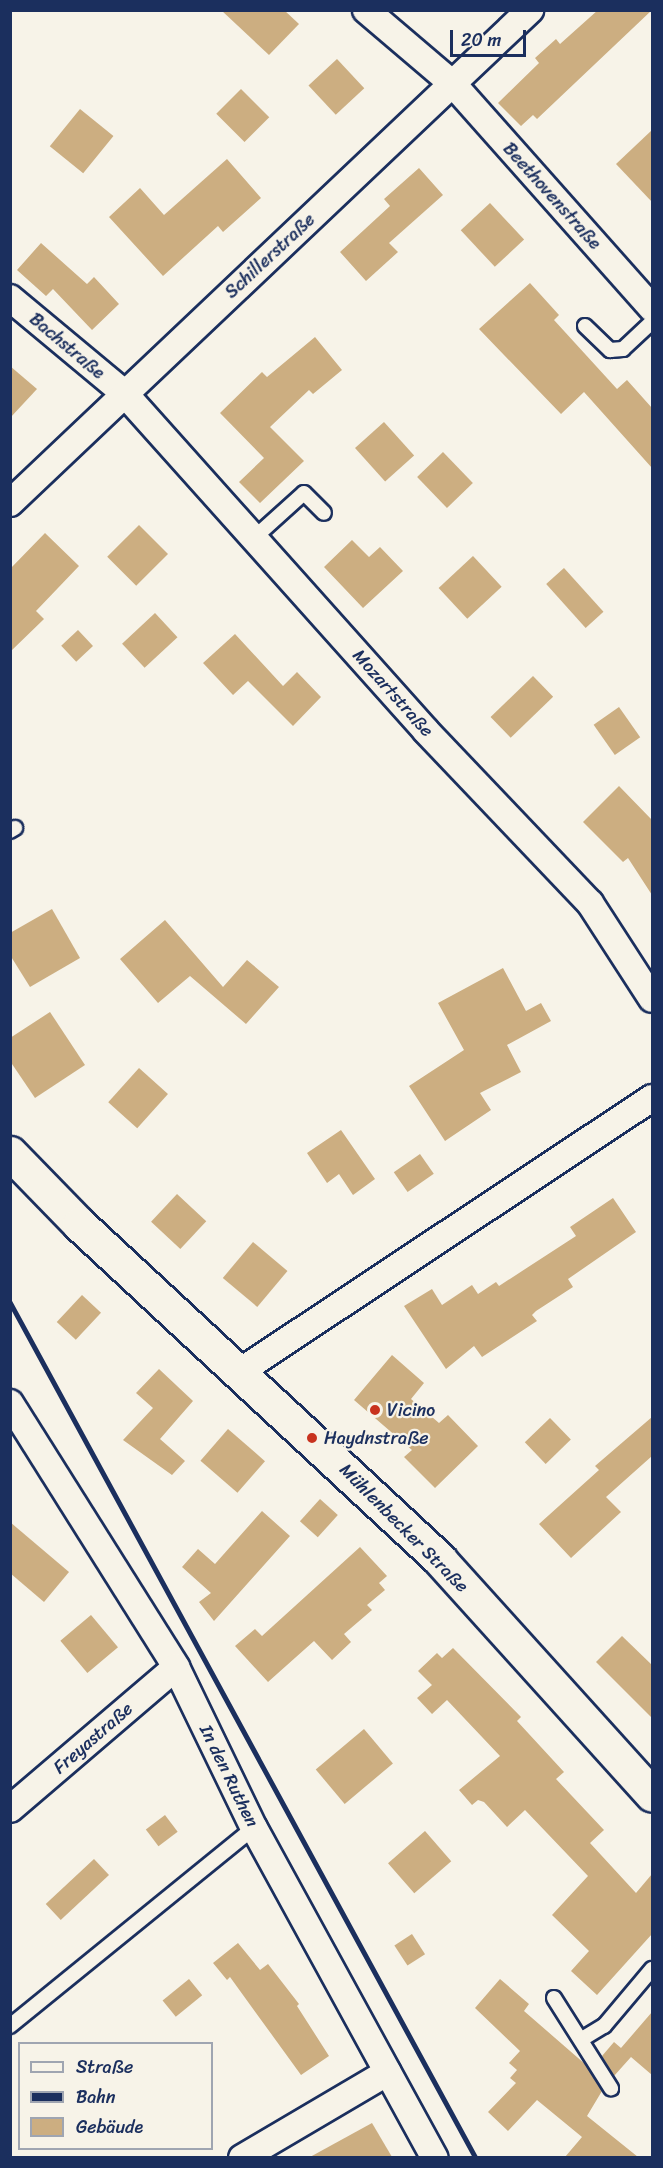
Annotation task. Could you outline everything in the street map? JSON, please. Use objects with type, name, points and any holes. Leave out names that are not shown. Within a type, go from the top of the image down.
[{"type":"main road","name":"Mühlenbecker Straße","points":[[10,1153],[79,1224],[241,1371],[440,1560],[652,1795]]},
{"type":"street","name":"Beethovenstraße","points":[[366,10],[453,84],[652,308]]},
{"type":"street","name":"Schillerstraße","points":[[10,503],[530,10]]},
{"type":"street","name":"Bachstraße","points":[[10,298],[124,393]]},
{"type":"street","name":"Mozartstraße","points":[[124,393],[426,731],[590,903],[652,999]]},
{"type":"street","points":[[241,1371],[652,1098]]},
{"type":"street","name":"In den Ruthen","points":[[10,1403],[176,1667],[254,1828],[435,2157]]},
{"type":"street","name":"Freyastraße","points":[[10,1809],[176,1667]]},
{"type":"street","points":[[242,2157],[388,2072]]},
{"type":"lane","points":[[585,326],[610,350],[623,350],[652,322]]},
{"type":"lane","points":[[254,538],[304,493],[324,513]]},
{"type":"lane","points":[[10,2026],[254,1828]]},
{"type":"lane","points":[[582,2039],[604,2026],[652,1969]]},
{"type":"lane","points":[[554,1998],[611,2088]]},
{"type":"building","points":[[221,10],[284,10],[299,24],[269,55]]},
{"type":"building","points":[[598,10],[652,10],[537,119],[533,115],[521,126],[498,103],[539,63],[535,58],[556,39],[560,44]]},
{"type":"building","points":[[337,59],[364,88],[336,115],[308,86]]},
{"type":"building","points":[[241,89],[269,117],[245,142],[216,114]]},
{"type":"building","points":[[80,109],[113,136],[83,173],[50,146]]},
{"type":"building","points":[[652,130],[652,202],[616,164]]},
{"type":"building","points":[[227,159],[261,198],[223,232],[218,226],[163,276],[109,217],[140,188],[164,215]]},
{"type":"building","points":[[419,168],[443,195],[389,243],[398,252],[366,281],[340,252],[390,206],[384,199]]},
{"type":"building","points":[[490,203],[524,240],[495,267],[461,230]]},
{"type":"building","points":[[41,243],[87,284],[94,277],[119,304],[92,330],[53,289],[46,296],[17,270]]},
{"type":"building","points":[[530,283],[559,315],[554,320],[617,389],[627,380],[652,408],[652,468],[584,392],[561,414],[479,329]]},
{"type":"building","points":[[315,337],[342,370],[313,394],[309,390],[270,427],[304,461],[260,503],[239,482],[264,458],[220,413],[262,372],[267,377]]},
{"type":"building","points":[[10,366],[37,389],[10,418]]},
{"type":"building","points":[[384,422],[414,455],[385,482],[355,448]]},
{"type":"building","points":[[443,452],[473,483],[447,508],[417,477]]},
{"type":"building","points":[[139,525],[168,554],[136,586],[107,557]]},
{"type":"building","points":[[45,533],[79,566],[36,611],[44,619],[10,652],[10,569]]},
{"type":"building","points":[[352,540],[369,557],[380,547],[403,571],[363,608],[324,567]]},
{"type":"building","points":[[473,556],[502,587],[467,619],[439,588]]},
{"type":"building","points":[[564,568],[603,612],[586,628],[546,584]]},
{"type":"building","points":[[155,613],[178,637],[145,668],[122,644]]},
{"type":"building","points":[[78,630],[93,646],[76,662],[61,646]]},
{"type":"building","points":[[235,634],[283,686],[297,672],[321,697],[293,726],[248,681],[233,695],[203,663]]},
{"type":"building","points":[[533,676],[553,697],[511,738],[491,717]]},
{"type":"building","points":[[619,707],[640,737],[615,755],[594,725]]},
{"type":"building","points":[[619,786],[652,820],[652,895],[628,858],[623,862],[583,822]]},
{"type":"building","points":[[52,909],[80,958],[30,987],[10,955],[10,933]]},
{"type":"building","points":[[165,920],[223,987],[247,960],[279,987],[246,1024],[190,976],[158,1003],[120,959]]},
{"type":"building","points":[[503,968],[526,1011],[541,1003],[551,1021],[507,1045],[521,1072],[480,1093],[491,1110],[445,1141],[409,1086],[464,1050],[438,1003]]},
{"type":"building","points":[[50,1012],[85,1065],[35,1098],[10,1061],[10,1038]]},
{"type":"building","points":[[139,1068],[168,1094],[137,1128],[108,1102]]},
{"type":"building","points":[[341,1130],[375,1179],[353,1195],[339,1174],[327,1183],[307,1153]]},
{"type":"building","points":[[420,1154],[434,1174],[408,1192],[394,1172]]},
{"type":"building","points":[[177,1194],[206,1221],[180,1249],[151,1222]]},
{"type":"building","points":[[613,1198],[636,1232],[568,1279],[573,1287],[536,1311],[532,1315],[537,1321],[482,1357],[474,1346],[446,1369],[404,1306],[432,1289],[442,1305],[472,1285],[478,1294],[496,1282],[499,1286],[576,1236],[570,1227]]},
{"type":"building","points":[[253,1242],[287,1271],[257,1307],[223,1278]]},
{"type":"building","points":[[82,1295],[101,1313],[76,1340],[57,1322]]},
{"type":"building","points":[[392,1355],[424,1383],[411,1399],[439,1423],[448,1415],[478,1446],[435,1488],[404,1457],[412,1450],[354,1400]]},
{"type":"building","points":[[159,1369],[193,1401],[160,1439],[185,1461],[172,1475],[123,1440],[153,1408],[136,1393]]},
{"type":"building","points":[[652,1417],[652,1456],[606,1497],[621,1512],[571,1558],[539,1524],[599,1470],[595,1466]]},
{"type":"building","points":[[550,1418],[571,1440],[546,1464],[525,1442]]},
{"type":"building","points":[[228,1429],[265,1461],[237,1493],[200,1461]]},
{"type":"building","points":[[320,1499],[338,1515],[318,1537],[300,1521]]},
{"type":"building","points":[[262,1511],[290,1536],[214,1621],[199,1602],[211,1593],[182,1567],[198,1549],[215,1564]]},
{"type":"building","points":[[10,1522],[69,1572],[44,1602],[10,1573]]},
{"type":"building","points":[[360,1547],[387,1576],[379,1583],[385,1590],[367,1605],[372,1610],[344,1634],[351,1642],[332,1660],[314,1641],[268,1682],[235,1646],[255,1629],[262,1636]]},
{"type":"building","points":[[91,1615],[118,1647],[87,1673],[60,1641]]},
{"type":"building","points":[[622,1636],[652,1665],[652,1718],[596,1662]]},
{"type":"building","points":[[453,1648],[521,1717],[517,1721],[564,1772],[556,1779],[604,1830],[590,1843],[636,1893],[652,1874],[652,1934],[597,1995],[571,1971],[589,1951],[552,1915],[588,1876],[525,1810],[507,1827],[484,1802],[478,1800],[472,1805],[459,1790],[500,1756],[447,1700],[432,1714],[417,1698],[432,1685],[418,1671],[437,1653],[442,1658]]},
{"type":"building","points":[[364,1729],[393,1763],[345,1804],[316,1769]]},
{"type":"building","points":[[165,1815],[178,1832],[158,1846],[146,1829]]},
{"type":"building","points":[[425,1831],[451,1861],[414,1893],[388,1863]]},
{"type":"building","points":[[94,1859],[109,1875],[61,1920],[46,1904]]},
{"type":"building","points":[[412,1934],[425,1954],[407,1966],[394,1945]]},
{"type":"building","points":[[238,1943],[260,1970],[268,1964],[299,2004],[297,2006],[329,2056],[301,2075],[230,1977],[227,1980],[213,1963]]},
{"type":"building","points":[[189,1979],[202,1995],[176,2017],[163,2000]]},
{"type":"building","points":[[500,1979],[529,2004],[524,2011],[585,2064],[602,2091],[587,2116],[638,2157],[565,2157],[582,2137],[537,2100],[508,2131],[488,2112],[516,2083],[510,2078],[517,2070],[509,2063],[520,2051],[475,2008]]},
{"type":"building","points":[[652,2012],[652,2075],[631,2057],[614,2076],[602,2056],[614,2042],[621,2048]]},
{"type":"building","points":[[372,2123],[392,2157],[310,2157]]},
{"type":"railway","points":[[10,1302],[476,2158]]},
{"type":"place","name":"Vicino","points":[[375,1410]]},
{"type":"place","name":"Haydnstraße","points":[[312,1438]]}]
